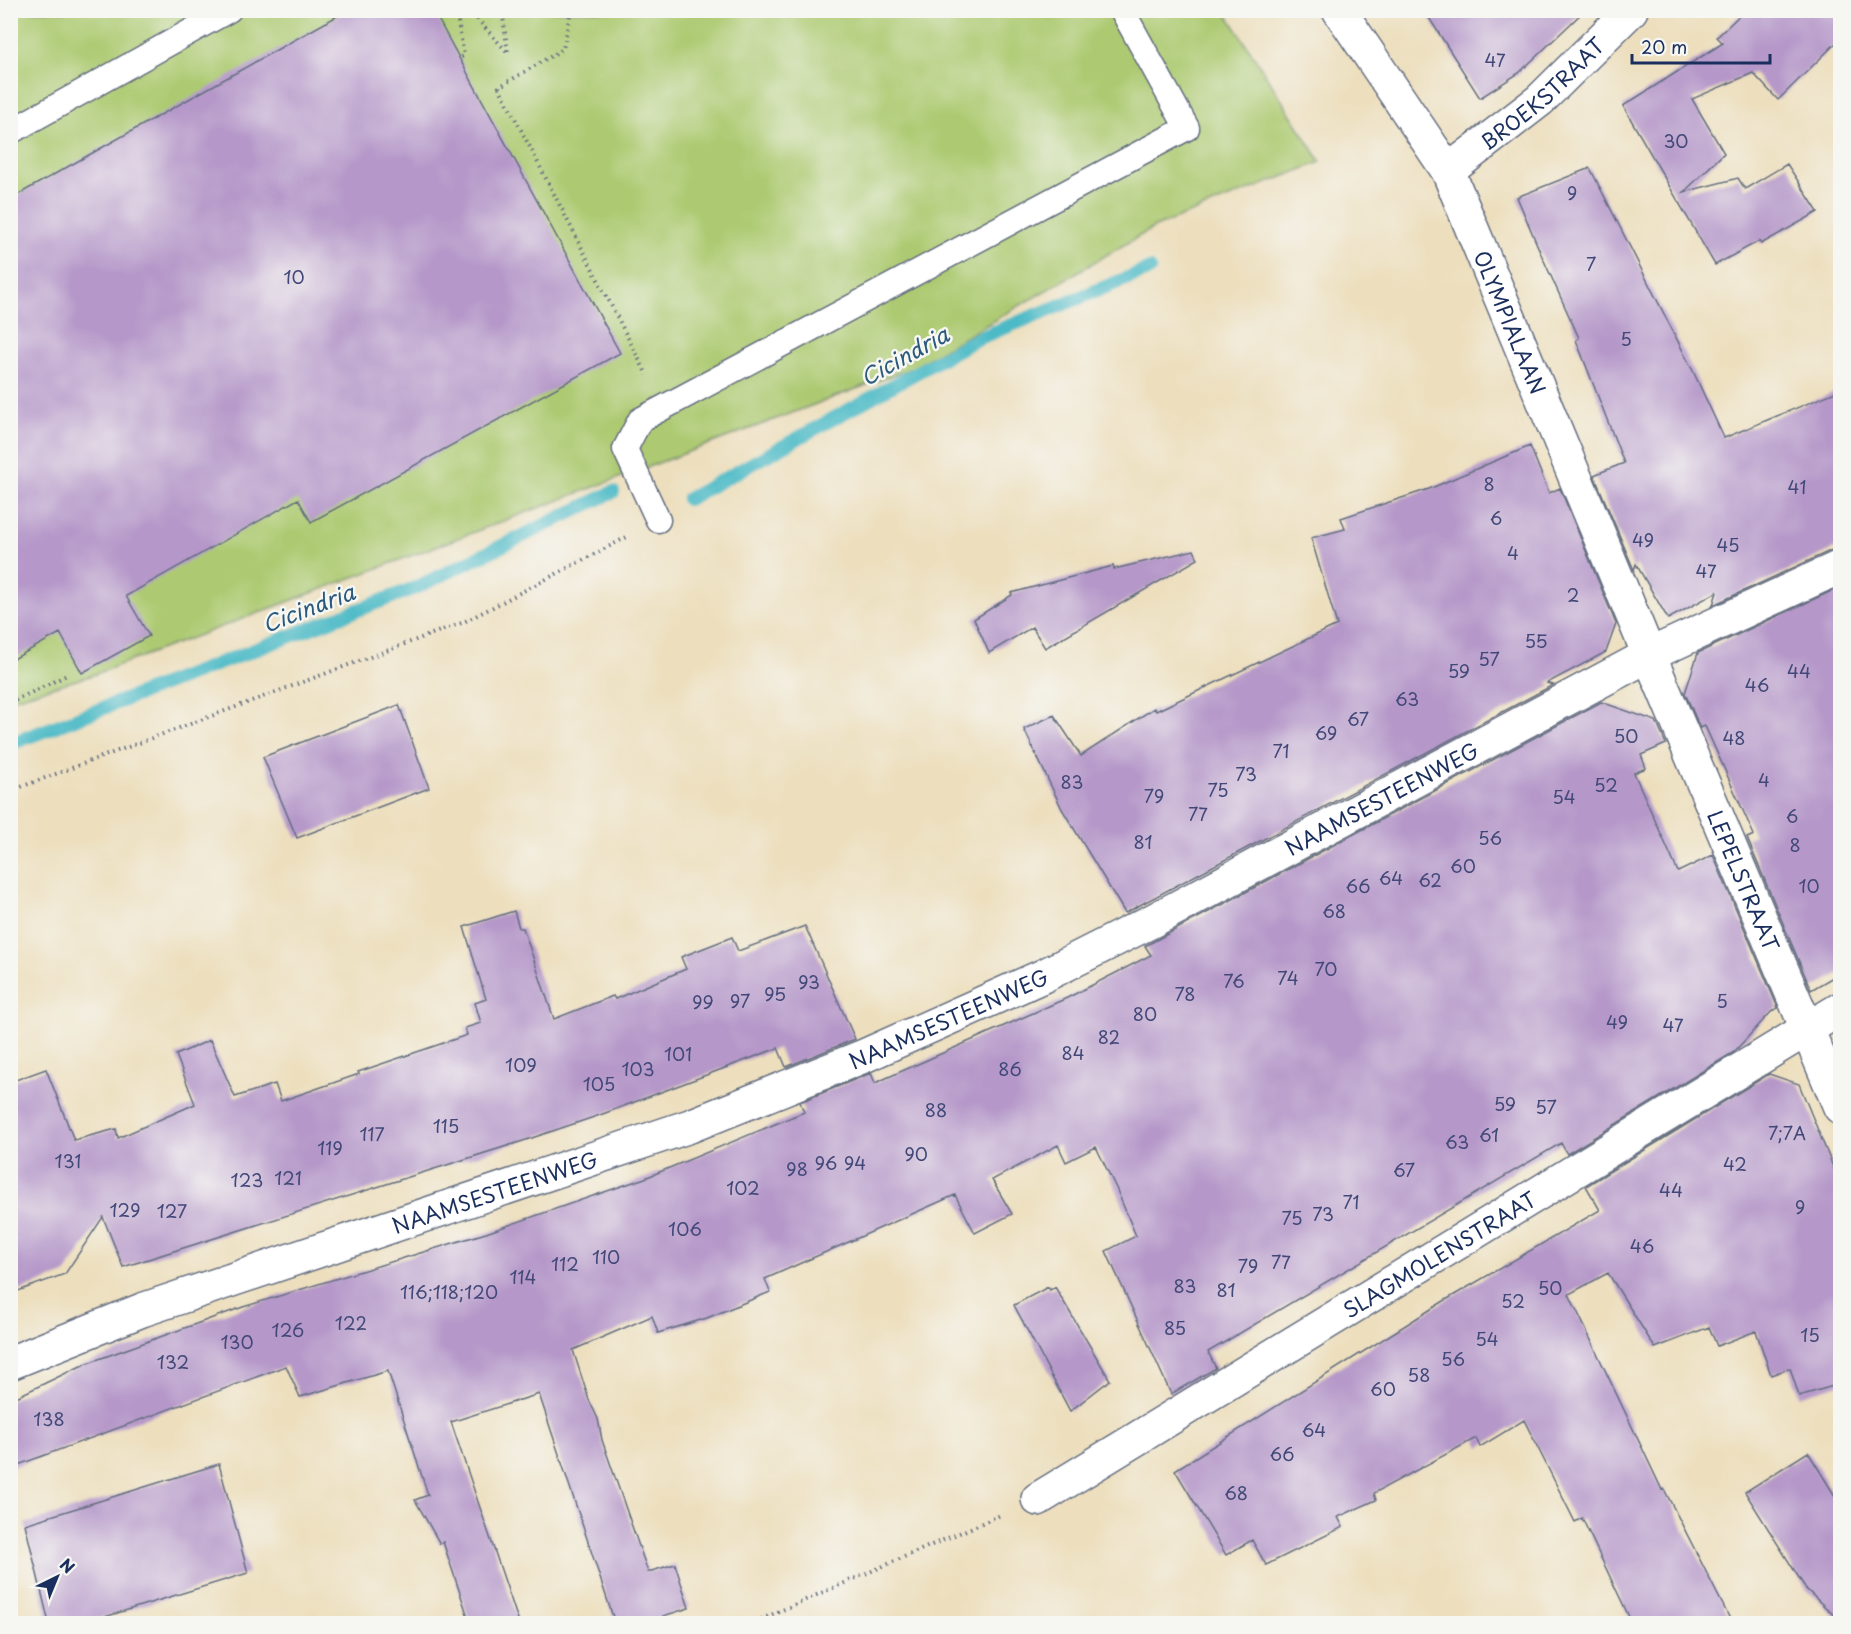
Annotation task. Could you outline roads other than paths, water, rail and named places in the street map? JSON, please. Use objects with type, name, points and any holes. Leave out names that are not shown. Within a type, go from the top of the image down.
[{"type":"street","name":"OLYMPIALAAN","points":[[1339,10],[1448,171],[1649,655]]},
{"type":"street","name":"BROEKSTRAAT","points":[[1448,171],[1539,100],[1631,10]]},
{"type":"street","name":"NAAMSESTEENWEG","points":[[10,1363],[142,1310],[690,1126],[864,1056],[1043,976],[1142,926],[1649,655],[1840,567]]},
{"type":"street","name":"LEPELSTRAAT","points":[[1649,655],[1809,1028],[1840,1107]]},
{"type":"street","name":"SLAGMOLENSTRAAT","points":[[1038,1499],[1840,1009]]},
{"type":"lane","points":[[10,132],[229,10]]},
{"type":"lane","points":[[658,520],[625,449],[640,420],[1187,128],[1122,10]]},
{"type":"waterway","name":"Cicindria","points":[[688,499],[977,339],[1150,269]]},
{"type":"waterway","name":"Cicindria","points":[[10,744],[415,588],[613,492]]}]
